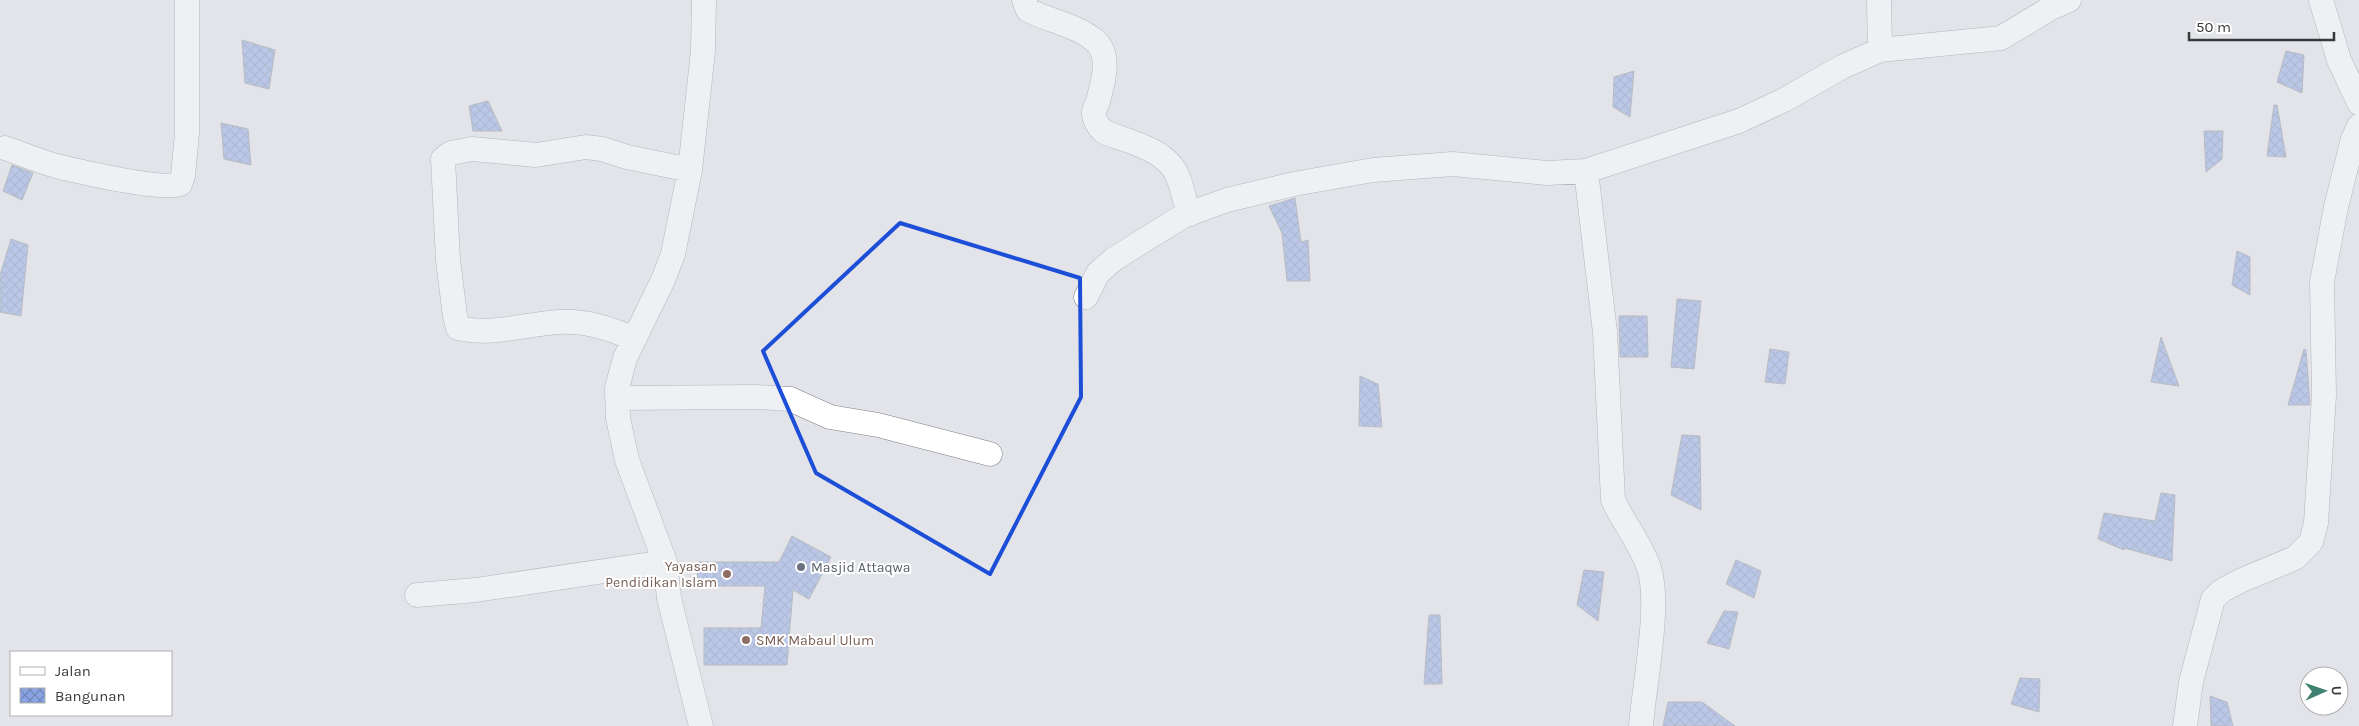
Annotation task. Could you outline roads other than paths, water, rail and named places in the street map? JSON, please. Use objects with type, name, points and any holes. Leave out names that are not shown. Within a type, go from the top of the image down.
[{"type":"street","points":[[5,148],[51,164],[92,174],[165,186],[180,184],[183,176],[187,132],[187,0]]},
{"type":"street","points":[[701,726],[669,598],[665,562],[627,460],[618,418],[618,388],[625,358],[663,280],[673,254],[690,170],[703,51],[704,0]]},
{"type":"street","points":[[1024,0],[1028,10],[1046,20],[1084,32],[1097,42],[1104,54],[1105,70],[1093,113],[1097,126],[1104,132],[1160,154],[1171,162],[1179,178],[1183,198],[1190,214]]},
{"type":"street","points":[[1879,0],[1880,50]]},
{"type":"street","points":[[1086,296],[1098,274],[1114,259],[1190,214],[1227,200],[1294,184],[1373,170],[1453,164],[1547,173],[1586,171],[1739,121],[1784,100],[1842,67],[1880,50],[2001,38],[2051,8],[2069,0]]},
{"type":"street","points":[[2321,0],[2339,60],[2359,102]]},
{"type":"street","points":[[2185,726],[2191,682],[2213,599],[2223,590],[2242,580],[2295,558],[2311,542],[2316,523],[2324,395],[2322,282],[2336,206],[2353,139],[2359,126]]},
{"type":"street","points":[[634,339],[594,324],[560,321],[508,328],[466,330],[458,328],[448,260],[443,159],[451,153],[472,149],[536,154],[586,147],[602,149],[627,157],[690,170]]},
{"type":"street","points":[[1586,171],[1605,332],[1613,500],[1624,524],[1640,546],[1650,570],[1654,596],[1641,726]]},
{"type":"street","points":[[618,398],[756,397],[790,399],[830,417],[906,432],[990,454]]},
{"type":"street","points":[[417,595],[476,590],[665,562]]},
{"type":"place","name":"Masjid Attaqwa","points":[[801,567]]},
{"type":"place","name":"Yayasan Pendidikan Islam","points":[[727,574]]},
{"type":"place","name":"SMK Mabaul Ulum","points":[[746,640]]}]
